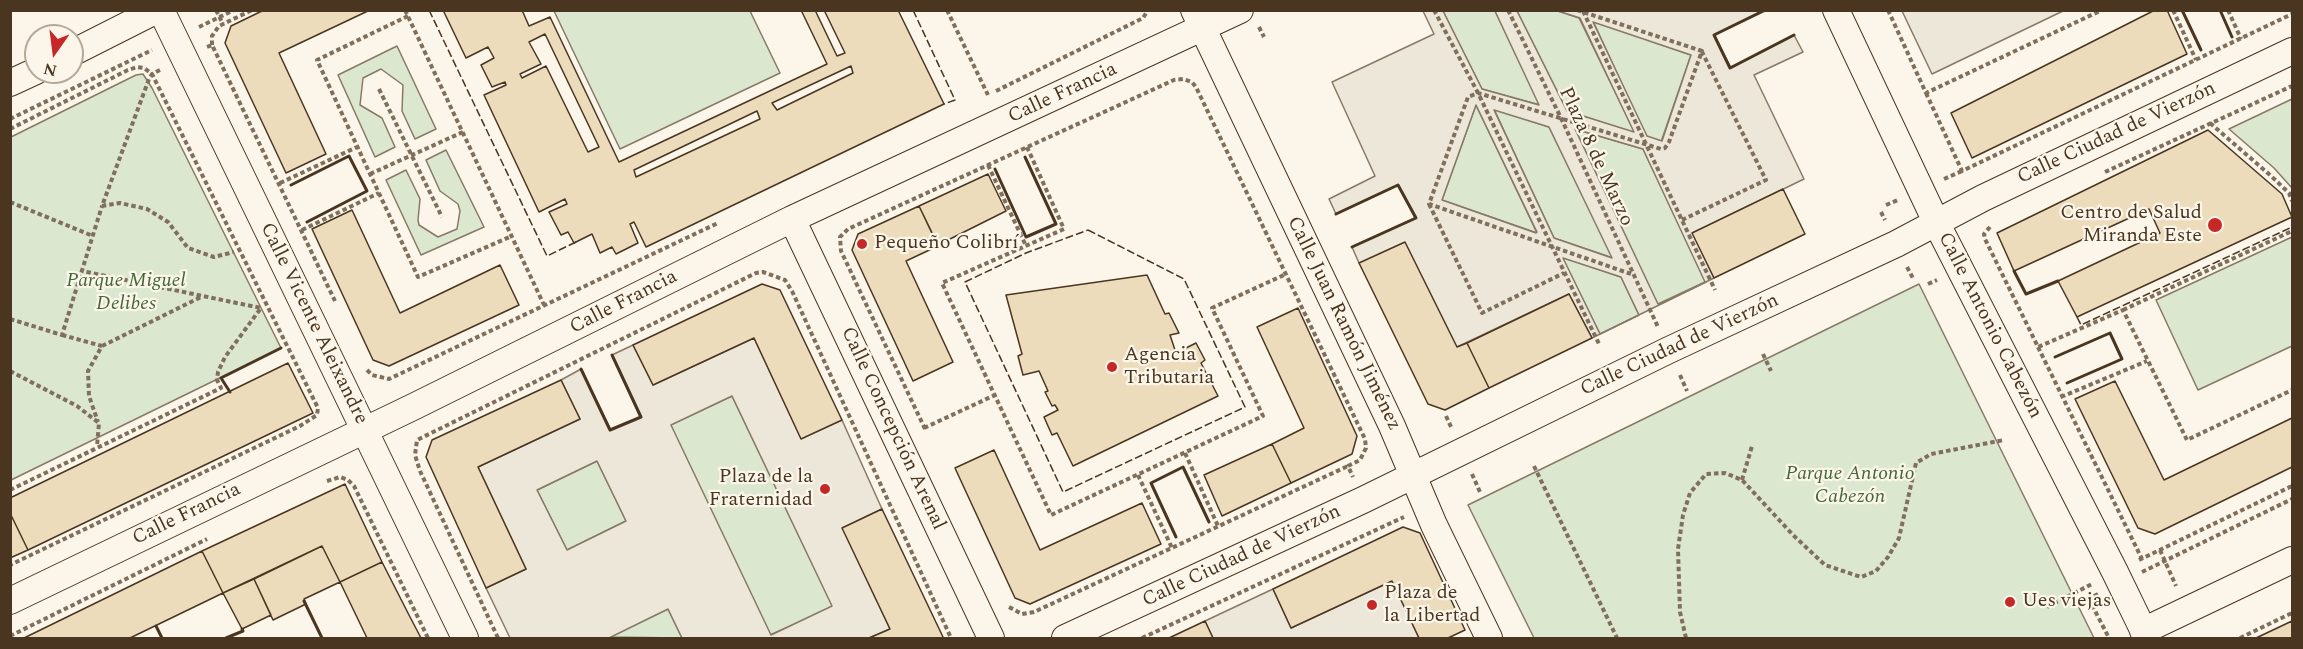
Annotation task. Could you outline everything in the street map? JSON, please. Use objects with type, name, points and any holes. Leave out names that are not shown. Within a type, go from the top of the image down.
[{"type":"street","points":[[84,47],[157,10]]},
{"type":"street","name":"Calle Vicente Aleixandre","points":[[161,10],[465,639]]},
{"type":"street","name":"Calle Francia","points":[[10,600],[364,431],[1198,19],[1240,10]]},
{"type":"street","name":"Calle Antonio Cabezón","points":[[1836,10],[1936,224],[2118,577],[2145,635]]},
{"type":"street","name":"Calle Juan Ramón Jiménez","points":[[1198,19],[1392,426],[1434,525],[1489,639]]},
{"type":"street","name":"Calle Ciudad de Vierzón","points":[[1065,639],[1210,573],[1658,355],[1936,224],[1983,198],[2292,51]]},
{"type":"street","points":[[10,83],[24,76]]},
{"type":"street","name":"Calle Concepción Arenal","points":[[792,219],[991,639]]},
{"type":"street","points":[[2145,635],[2292,560]]},
{"type":"path","points":[[216,10],[223,24]]},
{"type":"path","points":[[62,334],[102,206],[152,75],[179,48],[219,18],[234,10]]},
{"type":"path","points":[[212,45],[212,36],[223,24],[252,10]]},
{"type":"path","points":[[405,10],[544,305]]},
{"type":"path","points":[[947,10],[988,95]]},
{"type":"path","points":[[1434,10],[1478,93],[1599,344]]},
{"type":"path","name":"Plaza 8 de Marzo","points":[[1508,10],[1654,317]]},
{"type":"path","points":[[1577,10],[1702,51],[1766,180],[1682,220]]},
{"type":"path","points":[[1888,10],[1962,171],[2292,14]]},
{"type":"path","points":[[1926,93],[2102,10]]},
{"type":"path","points":[[2173,10],[2196,60]]},
{"type":"path","points":[[2228,10],[2241,39]]},
{"type":"path","points":[[1583,12],[1714,290]]},
{"type":"path","points":[[408,16],[317,60],[418,278],[512,236]]},
{"type":"path","points":[[10,118],[179,48]]},
{"type":"path","points":[[1564,273],[1482,313],[1430,204],[1468,97],[1478,93],[1661,149],[1665,148],[1669,142],[1702,51]]},
{"type":"path","points":[[10,129],[128,70],[137,67],[144,68],[152,75],[318,408],[317,415],[300,426],[10,565]]},
{"type":"path","points":[[929,438],[841,251],[840,237],[848,229],[1174,80],[1187,79],[1196,87],[1365,439]]},
{"type":"path","points":[[379,89],[442,217]]},
{"type":"path","points":[[2210,123],[2289,193],[2292,201]]},
{"type":"path","points":[[370,174],[463,132]]},
{"type":"path","points":[[279,183],[357,147]]},
{"type":"path","points":[[1027,147],[1064,229],[942,283],[1052,514],[1263,416],[1212,308],[1286,274]]},
{"type":"path","points":[[988,165],[1026,246]]},
{"type":"path","points":[[302,230],[379,193]]},
{"type":"path","points":[[10,202],[93,236]]},
{"type":"path","points":[[102,206],[120,203],[147,209],[168,222],[188,248],[214,257],[234,252]]},
{"type":"path","points":[[1430,204],[1634,275]]},
{"type":"path","points":[[291,206],[336,304]]},
{"type":"path","points":[[1995,224],[1986,230],[1985,240],[2142,559]]},
{"type":"path","points":[[2038,347],[2292,231]]},
{"type":"path","points":[[10,490],[221,388],[217,380],[218,372],[225,357],[261,308],[82,271]]},
{"type":"path","points":[[498,639],[420,471],[415,455],[417,440],[756,273],[763,272],[785,280],[792,291],[951,639]]},
{"type":"path","points":[[97,447],[99,423],[89,396],[88,371],[102,346],[202,296]]},
{"type":"path","points":[[2123,310],[2187,440],[2292,390]]},
{"type":"path","points":[[10,319],[102,346]]},
{"type":"path","points":[[1763,354],[1771,371]]},
{"type":"path","points":[[2061,397],[2147,361]]},
{"type":"path","points":[[366,368],[372,375],[389,379],[404,372]]},
{"type":"path","points":[[10,371],[77,406],[99,423]]},
{"type":"path","points":[[924,428],[995,395]]},
{"type":"path","points":[[1686,639],[1680,612],[1678,549],[1683,515],[1690,493],[1707,474],[1725,473],[1742,480],[1793,535],[1825,565],[1861,577],[1876,571],[1888,557],[1899,538],[1916,463],[1931,453],[2004,440]]},
{"type":"path","points":[[1742,480],[1752,446]]},
{"type":"path","points":[[1185,453],[1218,526]]},
{"type":"path","points":[[1005,598],[1013,611],[1022,614],[1034,612],[1348,466]]},
{"type":"path","points":[[1533,466],[1617,639]]},
{"type":"path","points":[[1138,475],[1172,548]]},
{"type":"path","points":[[323,482],[340,477],[348,480],[354,486],[428,639]]},
{"type":"path","points":[[2109,639],[2091,603],[2092,597],[2142,559],[2292,486]]},
{"type":"path","points":[[2118,577],[2292,499]]},
{"type":"path","points":[[1142,639],[1408,516]]},
{"type":"path","points":[[10,636],[209,538]]},
{"type":"path","points":[[2047,607],[2079,591]]},
{"type":"path","points":[[2240,639],[2292,614]]},
{"type":"green space","points":[[554,11],[750,11],[780,73],[620,149]]},
{"type":"green space","points":[[1443,11],[1495,11],[1540,105],[1482,89]]},
{"type":"green space","points":[[1517,11],[1558,11],[1579,18],[1635,133],[1567,111]]},
{"type":"green space","points":[[1593,21],[1691,55],[1661,142],[1646,136]]},
{"type":"green space","points":[[397,46],[436,129],[415,139],[402,111],[403,85],[381,69],[363,78],[360,105],[382,118],[395,147],[375,157],[338,75]]},
{"type":"green space","name":"Parque Miguel Delibes","points":[[143,74],[281,348],[11,480],[11,137],[136,75]]},
{"type":"green space","points":[[2292,99],[2292,188],[2274,168],[2229,129]]},
{"type":"green space","points":[[1476,105],[1537,233],[1442,200]]},
{"type":"green space","points":[[1494,109],[1549,127],[1613,258],[1554,238]]},
{"type":"green space","points":[[1575,129],[1643,149],[1706,282],[1658,305]]},
{"type":"green space","points":[[446,150],[484,227],[421,255],[386,180],[406,170],[420,199],[419,225],[438,237],[457,229],[460,211],[458,204],[440,191],[426,160]]},
{"type":"green space","points":[[2292,237],[2292,346],[2198,390],[2156,300]]},
{"type":"green space","points":[[1562,257],[1621,277],[1639,315],[1600,334]]},
{"type":"green space","name":"Parque Antonio Cabezón","points":[[1919,284],[2094,638],[1534,638],[1468,505]]},
{"type":"green space","points":[[732,396],[833,607],[770,635],[670,425]]},
{"type":"green space","points":[[597,461],[626,521],[567,550],[537,490]]},
{"type":"green space","points":[[668,609],[682,638],[608,637]]},
{"type":"shaded area","points":[[1423,11],[1443,11],[1482,89],[1539,105],[1495,11],[1517,11],[1567,111],[1634,132],[1580,18],[1558,11],[1765,11],[1714,35],[1731,68],[1794,35],[1803,52],[1754,75],[1804,179],[1693,233],[1714,278],[1639,315],[1621,277],[1563,258],[1600,334],[1592,338],[1569,294],[1457,347],[1359,263],[1352,247],[1415,218],[1398,185],[1336,214],[1329,199],[1375,176],[1332,82],[1434,34]],"holes":[[[1593,22],[1691,55],[1662,141],[1647,136]],[[1476,105],[1537,232],[1536,233],[1442,200]],[[1494,110],[1549,127],[1612,258],[1554,238]],[[1575,129],[1643,149],[1705,282],[1658,304]]]},
{"type":"shaded area","points":[[1902,11],[2063,11],[1932,74]]},
{"type":"shaded area","name":"Plaza de la Fraternidad","points":[[754,338],[801,438],[842,420],[882,509],[843,528],[890,629],[869,638],[682,638],[668,609],[609,638],[510,638],[486,588],[526,569],[478,467],[580,419],[561,380],[581,369],[611,430],[640,417],[612,355],[633,345],[653,385]],"holes":[[[732,396],[832,606],[771,635],[671,425]],[[597,461],[626,521],[567,550],[537,490]]]},
{"type":"shaded area","name":"Plaza de la Libertad","points":[[1392,581],[1419,638],[1213,638],[1205,621],[1273,589],[1291,628]]},
{"type":"building","points":[[264,10],[370,10],[279,53],[326,154],[286,173],[225,43],[231,26]]},
{"type":"building","points":[[443,10],[522,10],[529,26],[550,17],[619,162],[827,64],[801,10],[815,10],[837,56],[845,53],[824,10],[898,10],[944,104],[646,247],[634,222],[630,224],[638,243],[616,254],[612,247],[600,253],[592,234],[574,243],[568,232],[561,235],[549,212],[567,204],[565,199],[539,212],[484,95],[506,85],[505,82],[492,87],[481,65],[494,58],[488,47],[466,58]],"holes":[[[545,34],[599,147],[588,152],[546,66],[522,78],[520,74],[541,64],[529,42]],[[851,66],[853,73],[777,110],[772,103]],[[757,111],[760,119],[636,177],[634,170]]]},
{"type":"building","points":[[2155,10],[2167,10],[2187,54],[1972,158],[1951,113]]},
{"type":"building","name":"Centro de Salud Miranda Este","points":[[2208,130],[2282,194],[2292,217],[2077,317],[2058,281],[2160,233],[2149,209],[2014,271],[1997,233]]},
{"type":"building","points":[[988,174],[1006,211],[938,245],[919,206]]},
{"type":"building","points":[[1783,189],[1805,234],[1714,278],[1692,233]]},
{"type":"building","points":[[919,206],[938,246],[906,261],[953,362],[913,381],[852,250],[858,234]]},
{"type":"building","points":[[352,210],[400,313],[500,265],[519,305],[389,366],[373,360],[312,229]]},
{"type":"building","points":[[1405,242],[1457,347],[1467,343],[1489,388],[1445,410],[1428,404],[1359,263]]},
{"type":"building","name":"Agencia Tributaria","points":[[1147,275],[1165,314],[1169,313],[1179,333],[1170,335],[1176,353],[1196,343],[1205,360],[1201,363],[1218,396],[1073,466],[1057,433],[1052,435],[1044,417],[1058,410],[1055,405],[1052,406],[1045,392],[1048,391],[1039,371],[1023,375],[1018,356],[1022,354],[1006,295]]},
{"type":"building","points":[[762,284],[780,290],[842,420],[801,439],[754,338],[653,385],[633,345]]},
{"type":"building","points":[[1569,294],[1592,338],[1489,388],[1467,343]]},
{"type":"building","points":[[1298,308],[1357,436],[1352,454],[1291,483],[1272,444],[1304,428],[1257,327]]},
{"type":"building","points":[[288,363],[313,413],[28,550],[10,513],[10,498]]},
{"type":"building","points":[[561,380],[580,419],[478,467],[526,569],[486,588],[426,457],[432,440]]},
{"type":"building","points":[[2115,381],[2164,480],[2292,418],[2292,467],[2155,534],[2138,528],[2075,399]]},
{"type":"building","points":[[1272,444],[1291,483],[1222,516],[1204,475]]},
{"type":"building","points":[[994,450],[1040,550],[1142,503],[1161,544],[1030,604],[1015,598],[955,468]]},
{"type":"building","points":[[345,484],[382,562],[340,582],[322,546],[223,593],[202,551]]},
{"type":"building","points":[[882,509],[942,638],[869,638],[890,629],[842,528]]},
{"type":"building","points":[[10,513],[28,550],[10,558]]},
{"type":"building","points":[[1403,527],[1420,533],[1465,630],[1448,638],[1419,638],[1392,581],[1291,628],[1273,589]]},
{"type":"building","points":[[322,546],[340,582],[304,599],[306,604],[273,620],[254,579]]},
{"type":"building","points":[[202,551],[223,593],[130,638],[24,638]]},
{"type":"building","points":[[382,562],[421,638],[367,638],[340,582]]},
{"type":"building","points":[[254,579],[271,615],[242,629],[223,593]]},
{"type":"building","points":[[1205,621],[1213,638],[1169,638]]},
{"type":"building","points":[[2292,621],[2292,638],[2256,638]]},
{"type":"fence","points":[[429,10],[547,256],[576,242]]},
{"type":"fence","points":[[913,10],[955,100],[944,104]]},
{"type":"fence","points":[[2077,317],[2081,325],[2292,227]]},
{"type":"fence","points":[[1088,230],[1184,279],[1245,407],[1063,492],[965,282],[1026,253],[1088,230]]},
{"type":"wall","points":[[1765,10],[1714,35],[1730,68],[1794,35]]},
{"type":"wall","points":[[2182,10],[2201,50]]},
{"type":"wall","points":[[2220,10],[2232,37]]},
{"type":"wall","points":[[291,185],[349,156],[367,191],[307,222]]},
{"type":"wall","points":[[995,169],[1026,237],[1056,224],[1025,157]]},
{"type":"wall","points":[[1336,214],[1398,185],[1416,218],[1352,247]]},
{"type":"wall","points":[[2014,271],[2026,294],[2058,281]]},
{"type":"wall","points":[[2055,357],[2110,333],[2122,359],[2067,383]]},
{"type":"wall","points":[[230,392],[221,378],[281,348]]},
{"type":"wall","points":[[581,369],[610,430],[641,417],[612,355]]},
{"type":"wall","points":[[1176,537],[1151,483],[1183,467],[1209,522]]},
{"type":"wall","points":[[304,601],[322,638]]},
{"type":"wall","points":[[156,626],[162,638]]},
{"type":"wall","points":[[226,638],[243,631],[242,629]]},
{"type":"place","name":"Centro de Salud Miranda Este","points":[[2215,225]]},
{"type":"place","name":"Pequeño Colibrí","points":[[862,244]]},
{"type":"place","name":"Agencia Tributaria","points":[[1112,367]]},
{"type":"place","name":"Plaza de la Fraternidad","points":[[825,489]]},
{"type":"place","name":"Ues viejas","points":[[2010,602]]},
{"type":"place","name":"Plaza de la Libertad","points":[[1372,605]]}]
